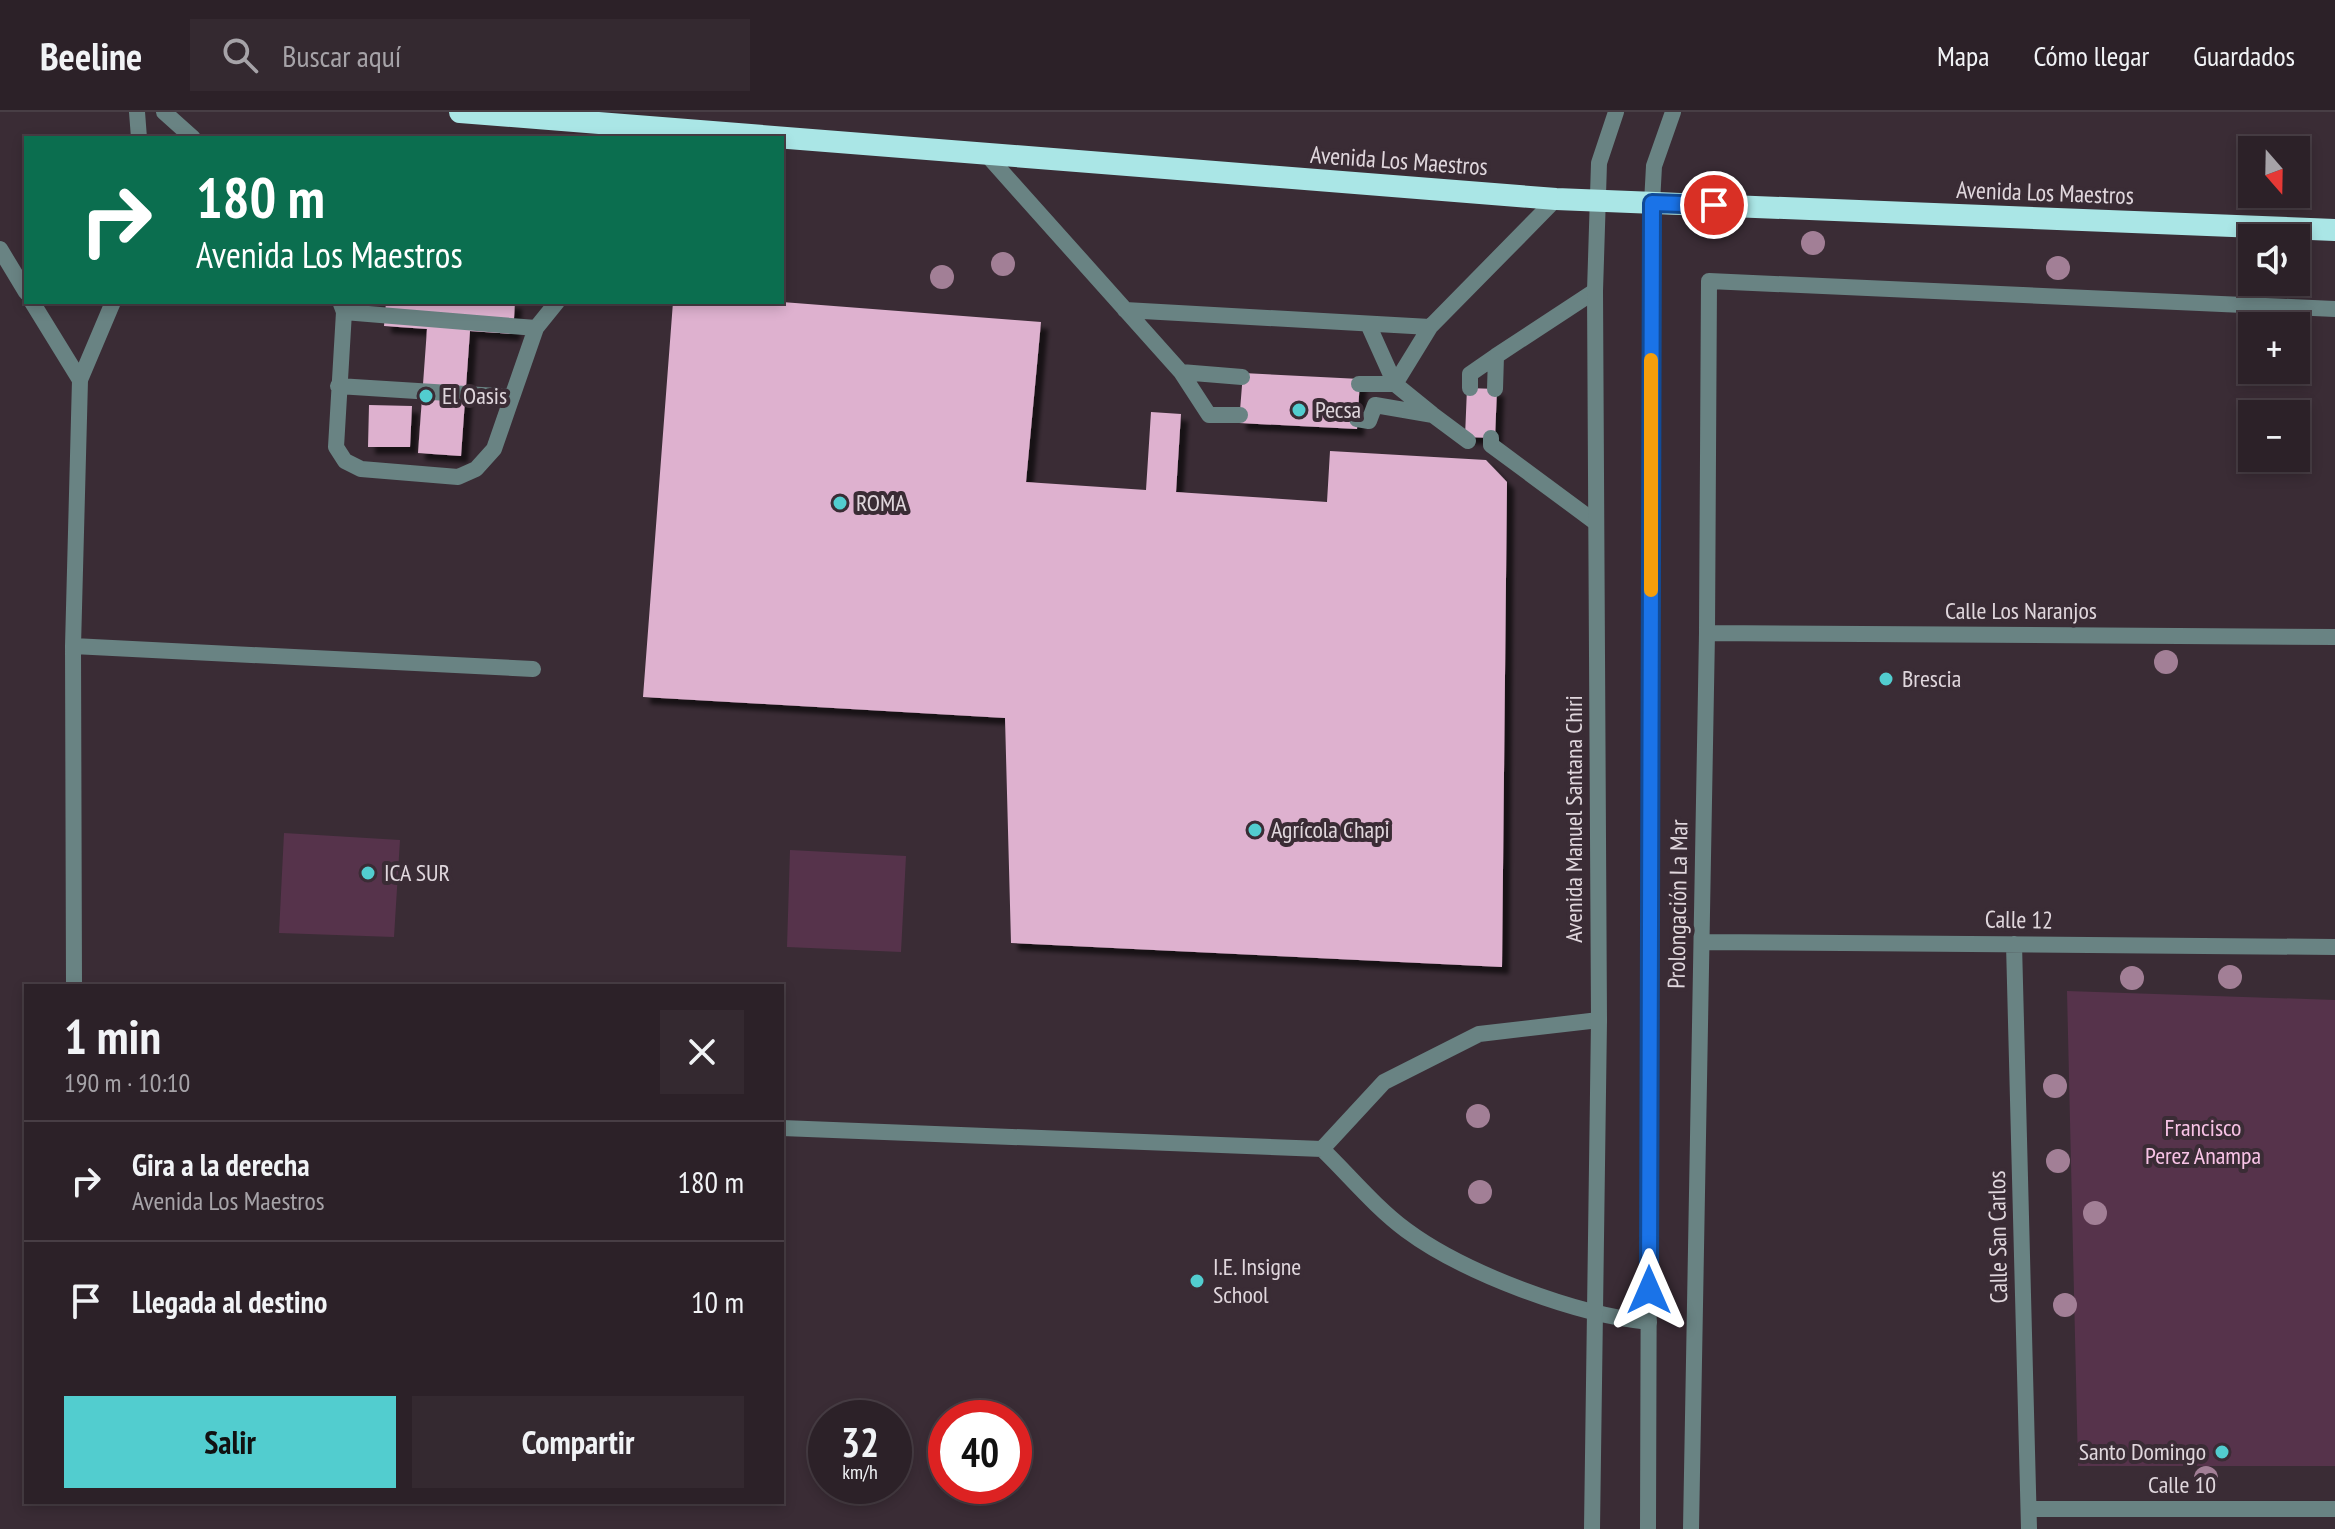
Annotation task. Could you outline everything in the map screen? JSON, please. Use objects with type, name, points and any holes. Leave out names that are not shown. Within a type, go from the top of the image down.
[{"type":"highway","name":"Avenida Los Maestros","points":[[460,112],[721,136]]},
{"type":"highway","name":"Avenida Los Maestros","points":[[784,140],[1556,199],[2335,230]]},
{"type":"street","points":[[137,112],[139,136]]},
{"type":"street","points":[[164,112],[191,136]]},
{"type":"street","name":"Avenida Manuel Santana Chiri","points":[[1592,1529],[1599,1020],[1595,291],[1599,163],[1616,112]]},
{"type":"street","points":[[1648,1529],[1652,203],[1654,166],[1673,112]]},
{"type":"street","points":[[987,155],[1181,372],[1209,415],[1240,415]]},
{"type":"street","points":[[1357,419],[1369,421],[1375,405],[1395,384],[1430,327],[1556,199]]},
{"type":"street","points":[[0,249],[24,289]]},
{"type":"street","name":"Prolongación La Mar","points":[[1691,1529],[1707,633],[1709,281],[2335,309]]},
{"type":"street","points":[[1470,388],[1470,374],[1595,291]]},
{"type":"street","points":[[33,304],[80,380]]},
{"type":"street","points":[[74,984],[73,646],[80,380],[112,304]]},
{"type":"street","points":[[536,328],[342,307],[336,447],[345,461],[361,469],[458,477],[476,469],[494,449],[536,328],[555,304]]},
{"type":"street","points":[[1125,310],[1430,327]]},
{"type":"street","points":[[1368,324],[1395,384],[1468,439],[1491,442],[1595,522]]},
{"type":"street","points":[[1495,389],[1496,356]]},
{"type":"street","points":[[1181,372],[1242,377]]},
{"type":"street","points":[[1359,384],[1395,384]]},
{"type":"street","points":[[338,386],[512,397]]},
{"type":"street","points":[[1375,405],[1433,415]]},
{"type":"street","name":"Calle Los Naranjos","points":[[1707,633],[2335,637]]},
{"type":"street","points":[[73,646],[533,669]]},
{"type":"street","name":"Calle 12","points":[[1702,942],[2335,947]]},
{"type":"street","name":"Calle San Carlos","points":[[2014,944],[2029,1529]]},
{"type":"street","points":[[1322,1149],[1384,1082],[1479,1034],[1599,1020]]},
{"type":"street","points":[[784,1128],[1322,1149],[1406,1230],[1487,1275],[1595,1315],[1649,1322]]},
{"type":"street","name":"Calle 10","points":[[2029,1509],[2335,1509]]},
{"type":"green space","points":[[284,833],[400,840],[394,937],[279,933]]},
{"type":"green space","points":[[790,850],[906,856],[901,952],[787,947]]},
{"type":"green space","name":"Francisco Perez Anampa","points":[[2067,991],[2335,1000],[2335,1466],[2078,1466]]},
{"type":"building","points":[[784,302],[1041,322],[1026,482],[1146,490],[1151,412],[1181,414],[1176,492],[1327,502],[1330,451],[1486,460],[1507,482],[1502,967],[1011,943],[1005,718],[643,697],[673,304]]},
{"type":"building","points":[[386,304],[515,304],[513,334],[470,331],[461,456],[418,453],[427,329],[384,326]]},
{"type":"building","points":[[1243,373],[1360,379],[1357,429],[1239,423]]},
{"type":"building","points":[[1467,388],[1497,389],[1495,438],[1465,437]]},
{"type":"building","points":[[369,405],[412,406],[410,447],[368,447]]},
{"type":"slow traffic","points":[[1651,360],[1651,590]]},
{"type":"place","name":"El Oasis","points":[[426,396]]},
{"type":"place","name":"Pecsa","points":[[1299,410]]},
{"type":"place","name":"ROMA","points":[[840,503]]},
{"type":"place","name":"Brescia","points":[[1886,679]]},
{"type":"place","name":"Agrícola Chapi","points":[[1255,830]]},
{"type":"place","name":"ICA SUR","points":[[368,873]]},
{"type":"place","name":"I.E. Insigne School","points":[[1197,1281]]},
{"type":"place","name":"Santo Domingo","points":[[2222,1452]]},
{"type":"route","points":[[1649,1290],[1652,203],[1714,205]]}]
